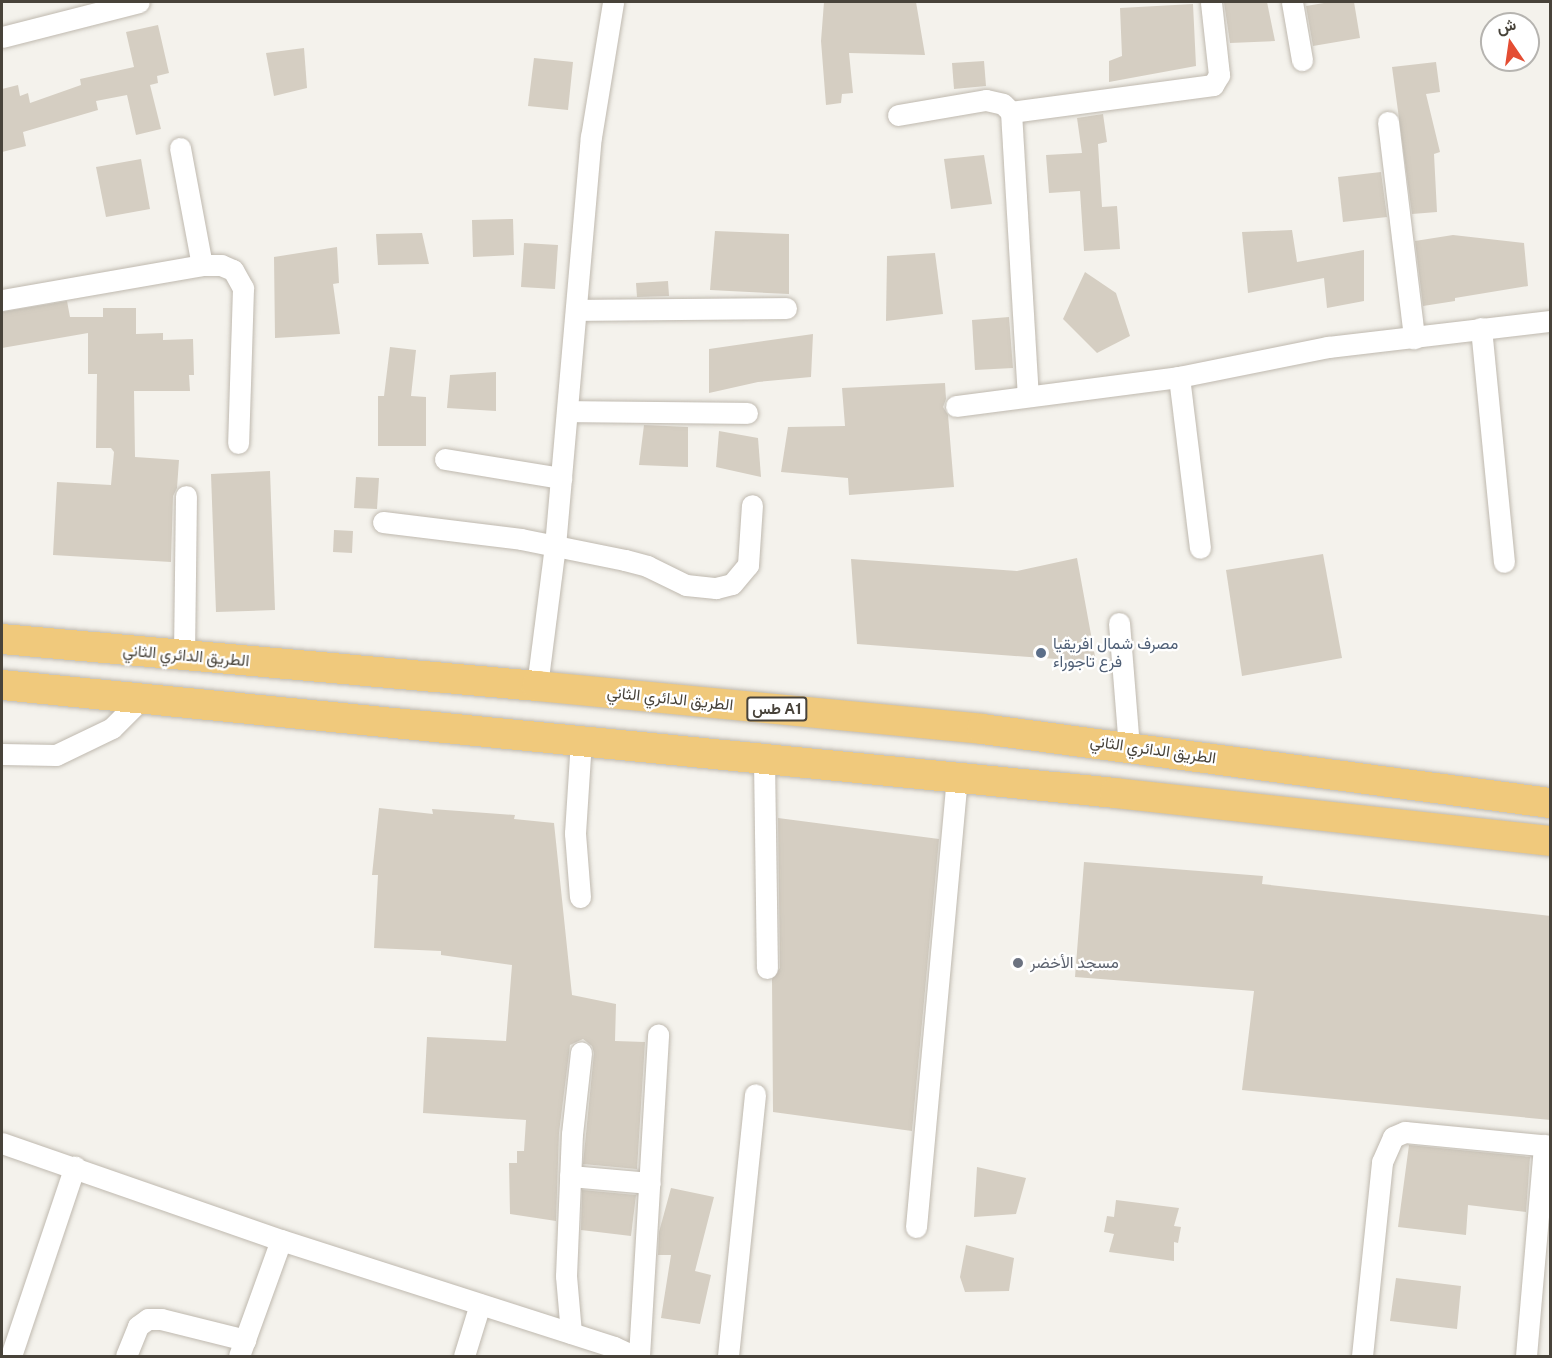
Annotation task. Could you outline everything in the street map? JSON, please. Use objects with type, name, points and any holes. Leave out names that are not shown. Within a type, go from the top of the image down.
[{"type":"highway","name":"الطريق الدائري الثاني","points":[[2,639],[537,686],[971,728],[1129,746],[1551,803]]},
{"type":"highway","points":[[2,685],[1115,793],[1551,841]]},
{"type":"highway","points":[[1115,793],[1124,788],[1133,776],[1136,761],[1129,746]]},
{"type":"highway","points":[[1233,807],[1228,790],[1229,781],[1240,762]]},
{"type":"street","points":[[2,37],[139,2]]},
{"type":"street","points":[[537,686],[555,546],[591,137],[613,2]]},
{"type":"street","points":[[1011,112],[1213,85],[1219,75],[1211,2]]},
{"type":"street","points":[[1292,2],[1302,60]]},
{"type":"street","points":[[898,115],[986,100],[1003,104],[1011,112],[1028,395]]},
{"type":"street","points":[[1388,122],[1414,338]]},
{"type":"street","points":[[180,148],[202,265]]},
{"type":"street","points":[[2,300],[202,265],[221,265],[233,270],[243,288],[238,443]]},
{"type":"street","points":[[577,310],[786,308]]},
{"type":"street","points":[[956,406],[1179,377],[1328,347],[1551,321]]},
{"type":"street","points":[[1481,328],[1504,562]]},
{"type":"street","points":[[1179,377],[1200,548]]},
{"type":"street","points":[[567,411],[747,413]]},
{"type":"street","points":[[445,459],[561,478]]},
{"type":"street","points":[[184,656],[186,496]]},
{"type":"street","points":[[383,522],[555,546],[647,566],[686,585],[716,588],[732,584],[748,565],[752,505]]},
{"type":"street","points":[[1119,623],[1129,746]]},
{"type":"street","points":[[2,754],[56,755],[112,728],[141,699]]},
{"type":"street","points":[[579,897],[575,833],[581,741]]},
{"type":"street","points":[[764,759],[767,968]]},
{"type":"street","points":[[916,1227],[957,778]]},
{"type":"street","points":[[639,1356],[658,1035]]},
{"type":"street","points":[[571,1333],[566,1276],[570,1176],[581,1052]]},
{"type":"street","points":[[728,1356],[755,1094]]},
{"type":"street","points":[[1362,1356],[1382,1162],[1393,1137],[1405,1132],[1547,1146],[1526,1356]]},
{"type":"street","points":[[2,1143],[75,1166],[281,1240],[571,1333],[614,1352],[633,1356]]},
{"type":"street","points":[[11,1356],[75,1166]]},
{"type":"street","points":[[570,1176],[650,1183]]},
{"type":"street","points":[[126,1356],[138,1326],[148,1318],[161,1319],[242,1348],[281,1240]]},
{"type":"street","points":[[464,1356],[480,1304]]},
{"type":"building","points":[[824,2],[916,2],[925,55],[849,53],[853,93],[842,94],[841,103],[826,105],[821,41]]},
{"type":"building","points":[[1224,2],[1267,2],[1275,41],[1230,43]]},
{"type":"building","points":[[1330,2],[1354,2],[1360,38],[1313,46],[1306,6]]},
{"type":"building","points":[[1193,4],[1196,66],[1109,82],[1109,61],[1122,56],[1120,8]]},
{"type":"building","points":[[158,25],[169,73],[157,76],[158,83],[150,85],[161,129],[136,135],[127,95],[96,101],[98,110],[23,132],[26,146],[2,152],[2,89],[18,85],[20,96],[28,93],[30,103],[81,85],[80,79],[134,67],[126,32]]},
{"type":"building","points":[[304,48],[307,88],[274,96],[266,53]]},
{"type":"building","points":[[534,58],[573,62],[568,110],[528,106]]},
{"type":"building","points":[[984,61],[986,86],[954,89],[952,63]]},
{"type":"building","points":[[1436,62],[1440,92],[1426,94],[1440,152],[1434,154],[1437,212],[1412,214],[1392,67]]},
{"type":"building","points":[[1103,114],[1107,142],[1098,144],[1102,207],[1117,206],[1120,249],[1084,251],[1080,191],[1049,193],[1046,155],[1082,153],[1077,118]]},
{"type":"building","points":[[984,155],[992,204],[951,209],[944,159]]},
{"type":"building","points":[[141,159],[150,209],[106,217],[96,167]]},
{"type":"building","points":[[1381,172],[1387,217],[1343,222],[1338,177]]},
{"type":"building","points":[[513,219],[514,255],[473,257],[472,220]]},
{"type":"building","points":[[1292,230],[1297,262],[1364,250],[1364,301],[1327,308],[1324,278],[1248,293],[1242,232]]},
{"type":"building","points":[[715,231],[789,234],[789,294],[710,290]]},
{"type":"building","points":[[422,233],[429,264],[378,265],[376,234]]},
{"type":"building","points":[[1453,235],[1524,243],[1528,286],[1455,298],[1455,301],[1423,306],[1415,241]]},
{"type":"building","points":[[524,243],[558,245],[555,289],[521,287]]},
{"type":"building","points":[[337,247],[339,283],[333,284],[340,334],[275,338],[274,257]]},
{"type":"building","points":[[935,253],[943,314],[886,321],[887,256]]},
{"type":"building","points":[[1085,272],[1116,293],[1130,336],[1097,353],[1063,319]]},
{"type":"building","points":[[668,281],[669,296],[637,297],[636,283]]},
{"type":"building","points":[[67,301],[70,317],[103,317],[103,308],[136,308],[136,334],[163,333],[163,340],[193,339],[194,375],[189,375],[190,391],[134,391],[135,457],[179,460],[177,488],[173,496],[171,562],[53,555],[57,482],[111,485],[114,452],[111,448],[96,448],[97,374],[88,374],[88,333],[2,348],[2,312]]},
{"type":"building","points":[[1009,317],[1013,368],[975,370],[972,320]]},
{"type":"building","points":[[813,334],[811,377],[758,382],[709,393],[709,349]]},
{"type":"building","points":[[390,347],[416,350],[411,396],[426,397],[426,446],[378,446],[378,396],[384,396]]},
{"type":"building","points":[[496,372],[496,411],[447,408],[450,375]]},
{"type":"building","points":[[945,383],[946,399],[943,407],[948,415],[954,487],[849,495],[848,478],[781,472],[788,427],[845,426],[842,388]]},
{"type":"building","points":[[644,425],[688,427],[688,467],[639,465]]},
{"type":"building","points":[[719,431],[758,438],[761,477],[716,467]]},
{"type":"building","points":[[270,471],[275,610],[216,612],[211,474]]},
{"type":"building","points":[[356,477],[379,478],[377,509],[354,508]]},
{"type":"building","points":[[334,530],[353,531],[352,553],[333,552]]},
{"type":"building","points":[[1323,554],[1342,658],[1242,676],[1226,570]]},
{"type":"building","points":[[1077,558],[1096,662],[857,644],[851,559],[1017,571]]},
{"type":"building","points":[[379,808],[433,814],[432,809],[515,815],[514,819],[554,823],[572,995],[616,1004],[615,1041],[645,1042],[637,1169],[583,1164],[594,1053],[592,1046],[583,1039],[570,1045],[559,1133],[556,1221],[510,1214],[509,1163],[517,1163],[517,1151],[524,1151],[526,1120],[423,1113],[427,1037],[506,1041],[512,965],[441,955],[441,951],[374,948],[378,875],[372,875]]},
{"type":"building","points":[[778,818],[939,839],[912,1131],[773,1112],[772,979],[780,968]]},
{"type":"building","points":[[1084,862],[1263,876],[1262,884],[1551,916],[1551,1120],[1242,1090],[1254,991],[1075,977]]},
{"type":"building","points":[[1409,1145],[1530,1157],[1526,1212],[1468,1205],[1466,1235],[1398,1227]]},
{"type":"building","points":[[977,1167],[1026,1178],[1016,1214],[974,1217]]},
{"type":"building","points":[[671,1188],[714,1197],[695,1271],[711,1275],[700,1324],[661,1318],[671,1255],[658,1255],[659,1232]]},
{"type":"building","points":[[582,1190],[636,1195],[631,1236],[581,1230]]},
{"type":"building","points":[[1116,1200],[1179,1208],[1174,1226],[1181,1227],[1178,1243],[1174,1242],[1174,1261],[1109,1252],[1114,1234],[1104,1232],[1107,1216],[1114,1217]]},
{"type":"building","points":[[966,1245],[1014,1258],[1009,1291],[965,1292],[960,1277]]},
{"type":"building","points":[[1396,1278],[1461,1286],[1457,1329],[1390,1321]]},
{"type":"place","name":"مصرف شمال افريقيا فرع تاجوراء","points":[[1041,653]]},
{"type":"place","name":"مسجد الأخضر","points":[[1018,963]]}]
